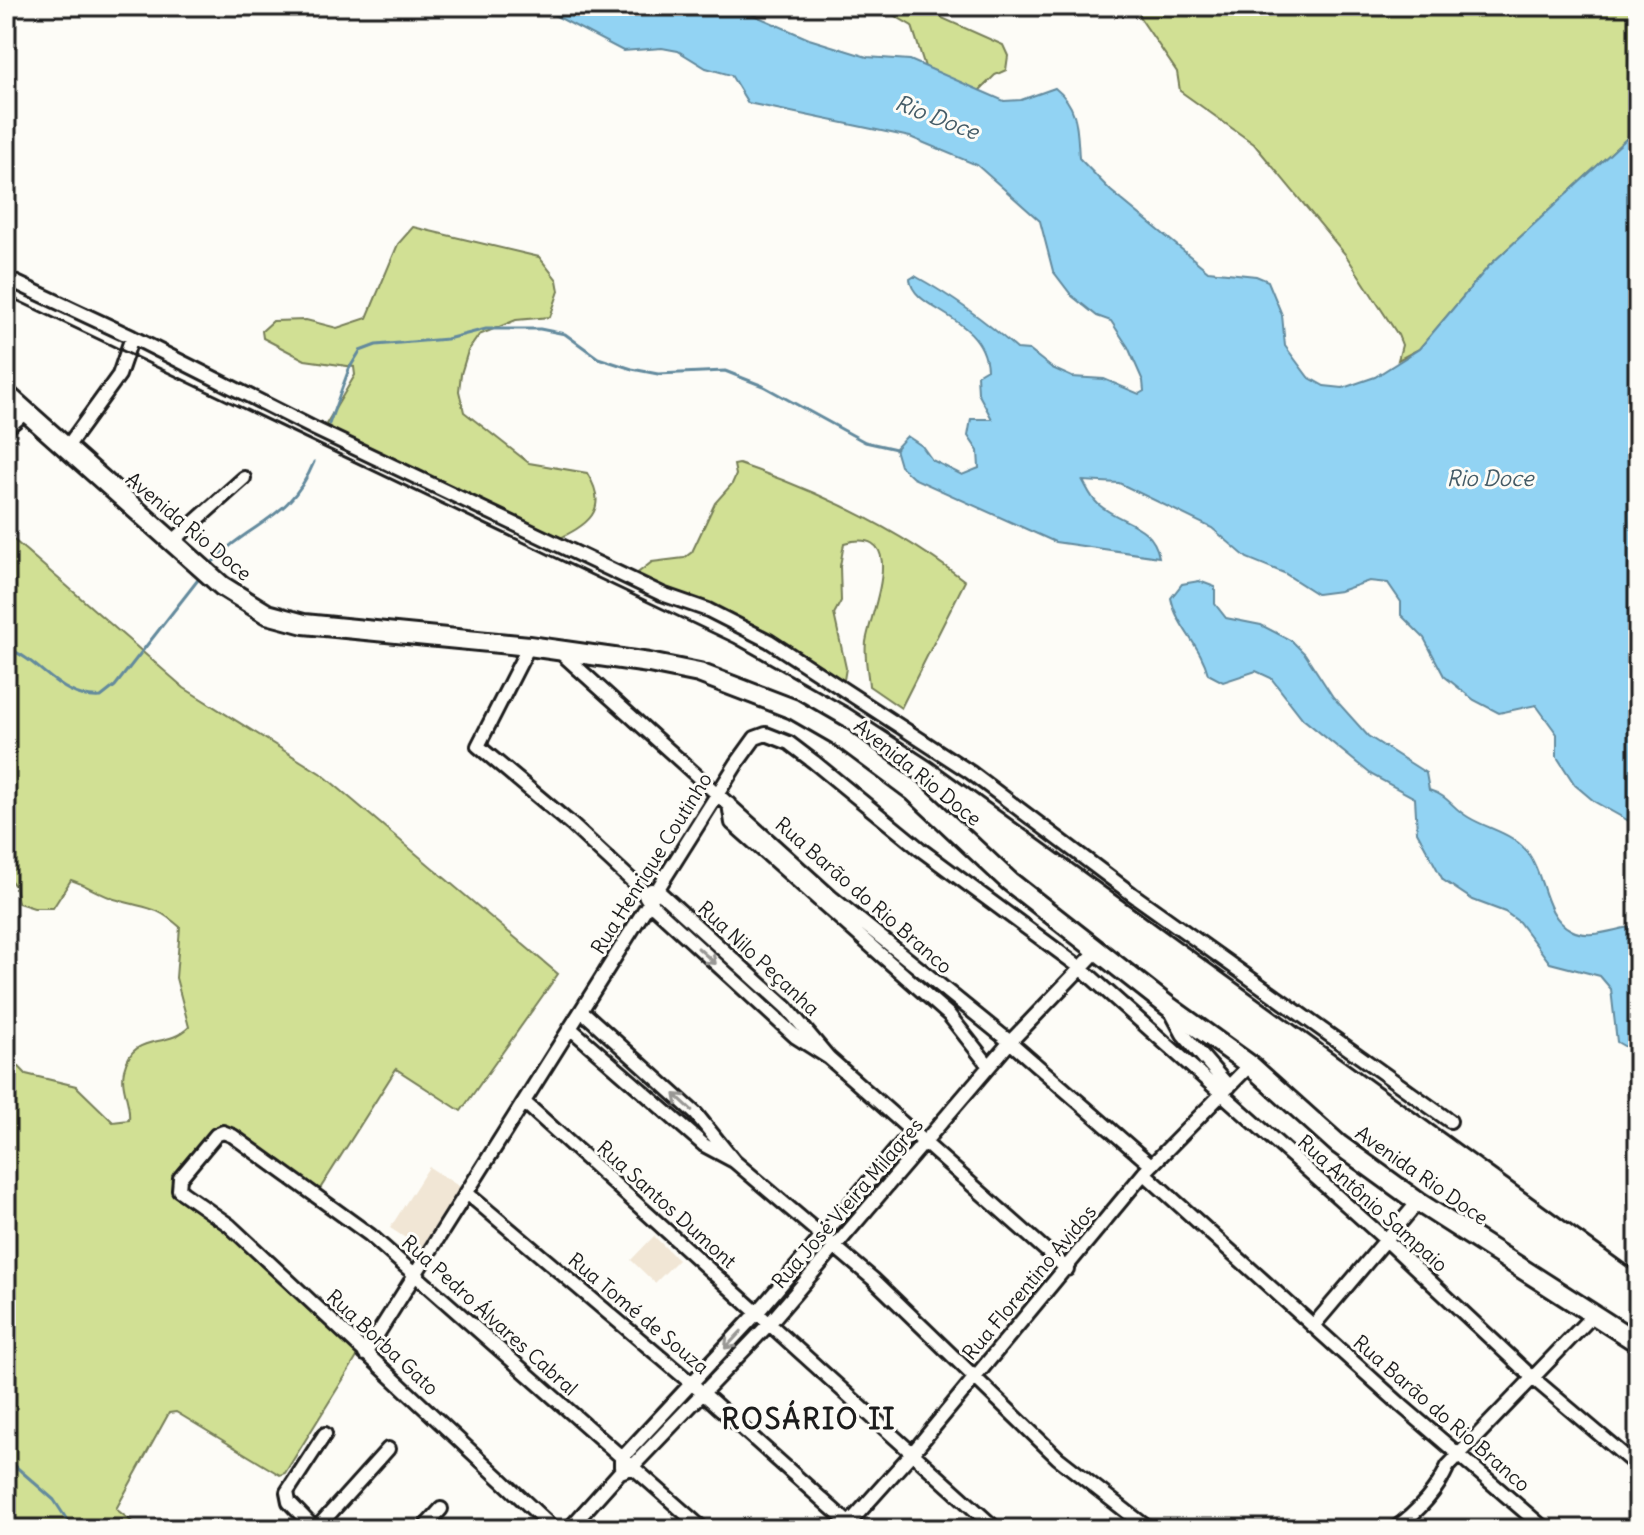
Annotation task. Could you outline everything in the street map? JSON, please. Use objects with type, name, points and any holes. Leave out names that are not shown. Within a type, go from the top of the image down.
[{"type":"street","points":[[6,278],[329,436],[662,594],[708,610],[769,641],[970,772],[1145,903],[1450,1121]]},
{"type":"street","points":[[67,447],[119,375],[132,337]]},
{"type":"street","name":"Avenida Rio Doce","points":[[6,394],[222,586],[267,614],[341,629],[557,649],[699,673],[793,709],[838,735],[913,791],[1009,881],[1168,1006],[1250,1065],[1338,1144],[1418,1202],[1638,1343]]},
{"type":"street","points":[[6,429],[27,411]]},
{"type":"street","points":[[171,543],[244,478]]},
{"type":"street","name":"Rua Nilo Peçanha","points":[[529,646],[478,746],[571,824],[641,889],[650,903],[796,1037],[829,1058]]},
{"type":"street","name":"Rua Barão do Rio Branco","points":[[557,649],[831,897],[1010,1042],[1313,1326],[1545,1529]]},
{"type":"street","name":"Rua Henrique Coutinho","points":[[365,1354],[417,1276],[747,746],[759,735],[770,735],[814,762],[920,849],[1081,968]]},
{"type":"street","points":[[729,804],[732,823],[949,1015],[989,1066]]},
{"type":"street","points":[[641,889],[658,891]]},
{"type":"street","name":"Rua Nilo Peçanha","points":[[658,891],[787,1008],[829,1058],[1067,1269]]},
{"type":"street","name":"Rua José Vieira Milagres","points":[[569,1529],[624,1466],[704,1394],[769,1324],[1010,1042],[1097,951]]},
{"type":"street","name":"Rua Antônio Sampaio","points":[[1081,968],[1226,1091],[1534,1379],[1638,1467]]},
{"type":"street","points":[[1168,1006],[1174,1022],[1226,1091]]},
{"type":"street","points":[[582,1011],[696,1114],[734,1161],[918,1321],[1058,1458],[1143,1528]]},
{"type":"street","points":[[570,1028],[704,1145],[734,1161]]},
{"type":"street","name":"Rua Florentino Avidos","points":[[849,1527],[1148,1169],[1250,1065]]},
{"type":"street","name":"Rua Santos Dumont","points":[[524,1102],[914,1451],[996,1529]]},
{"type":"street","name":"Rua Pedro Álvares Cabral","points":[[179,1190],[180,1178],[216,1135],[223,1132],[242,1142],[370,1235],[624,1466],[703,1529]]},
{"type":"street","points":[[624,1466],[911,1132]]},
{"type":"street","name":"Rua Borba Gato","points":[[179,1190],[229,1225],[554,1529]]},
{"type":"street","name":"Rua Tomé de Souza","points":[[468,1194],[704,1394],[849,1527]]},
{"type":"street","points":[[1313,1326],[1418,1202]]},
{"type":"street","points":[[1394,1529],[1417,1513],[1460,1455],[1594,1314]]},
{"type":"street","points":[[325,1434],[289,1485],[287,1498],[315,1529],[388,1449]]},
{"type":"street","points":[[423,1529],[441,1509]]},
{"type":"shaded area","points":[[429,1167],[460,1187],[421,1248],[390,1228]]},
{"type":"shaded area","points":[[654,1236],[678,1260],[655,1283],[631,1260]]},
{"type":"green space","points":[[878,6],[933,6],[942,18],[1003,45],[1008,56],[1006,70],[995,75],[979,91],[925,67],[912,26]]},
{"type":"green space","points":[[1132,6],[1638,6],[1638,128],[1489,266],[1419,349],[1398,360],[1402,345],[1398,335],[1345,254],[1254,144],[1180,91],[1177,72]]},
{"type":"green space","points":[[413,227],[539,257],[557,280],[559,291],[550,317],[516,320],[479,335],[468,351],[459,391],[464,412],[529,463],[587,473],[597,497],[596,507],[585,522],[554,541],[322,431],[355,375],[354,367],[305,360],[263,338],[262,331],[273,321],[306,320],[337,328],[367,318],[398,244]]},
{"type":"green space","points":[[739,464],[798,486],[857,514],[913,545],[965,581],[901,708],[869,686],[866,642],[882,575],[876,547],[864,541],[844,543],[840,566],[841,601],[834,614],[846,668],[843,686],[763,642],[631,578],[652,562],[684,558],[692,552],[715,503],[732,484],[736,475],[734,465]]},
{"type":"green space","points":[[6,533],[184,688],[323,775],[558,974],[461,1111],[396,1069],[316,1195],[222,1134],[182,1190],[362,1349],[285,1473],[280,1475],[176,1412],[169,1413],[116,1509],[141,1529],[6,1529],[6,1053],[26,1074],[76,1086],[113,1122],[129,1120],[123,1077],[128,1058],[142,1045],[170,1038],[189,1027],[176,978],[180,927],[157,911],[112,898],[71,880],[53,908],[34,908],[18,903],[15,886],[6,875]]},
{"type":"water","name":"Rio Doce","points":[[537,6],[733,6],[809,39],[867,57],[910,60],[1004,101],[1021,100],[1055,88],[1073,111],[1079,158],[1111,191],[1208,271],[1256,276],[1268,281],[1282,315],[1285,346],[1308,377],[1324,386],[1343,388],[1375,377],[1419,349],[1489,266],[1638,128],[1638,826],[1595,802],[1575,785],[1557,757],[1557,734],[1536,705],[1499,713],[1474,700],[1444,676],[1424,638],[1401,615],[1401,602],[1388,583],[1369,581],[1340,591],[1317,594],[1284,573],[1247,558],[1212,528],[1119,483],[1083,481],[1098,504],[1150,537],[1159,557],[1055,542],[913,478],[900,466],[895,449],[907,436],[922,446],[932,460],[962,475],[979,468],[978,451],[968,436],[971,419],[992,419],[978,393],[977,375],[987,369],[983,351],[962,325],[922,299],[910,279],[915,276],[968,310],[1017,349],[1029,350],[1052,368],[1072,377],[1104,379],[1139,394],[1144,391],[1143,381],[1128,347],[1111,321],[1097,316],[1072,296],[1053,271],[1040,221],[977,165],[910,137],[748,103],[731,75],[706,68],[678,51],[662,48],[623,51]]},
{"type":"water","points":[[1199,581],[1215,587],[1215,604],[1226,618],[1261,625],[1292,641],[1305,654],[1333,697],[1368,736],[1426,773],[1429,790],[1441,795],[1468,817],[1510,837],[1524,848],[1535,865],[1555,916],[1562,924],[1587,934],[1638,926],[1638,1054],[1617,1042],[1611,989],[1600,976],[1550,963],[1519,922],[1505,912],[1473,900],[1443,880],[1417,832],[1415,798],[1372,775],[1303,719],[1271,678],[1256,671],[1223,682],[1208,674],[1178,618],[1171,598],[1182,584]]},
{"type":"waterway","points":[[329,424],[349,369],[360,351],[376,345],[447,339],[486,329],[540,329],[565,334],[598,358],[632,369],[658,374],[725,371],[763,386],[865,442],[896,449]]},
{"type":"waterway","points":[[208,567],[293,498],[314,462]]},
{"type":"waterway","points":[[6,648],[30,661],[62,686],[86,696],[101,697],[115,686],[201,576]]},
{"type":"waterway","points":[[6,1458],[54,1500],[73,1529]]},
{"type":"railway","points":[[6,295],[734,643],[849,708],[932,762],[1638,1274]]},
{"type":"district","name":"ROSÁRIO II","points":[[809,1419]]}]
